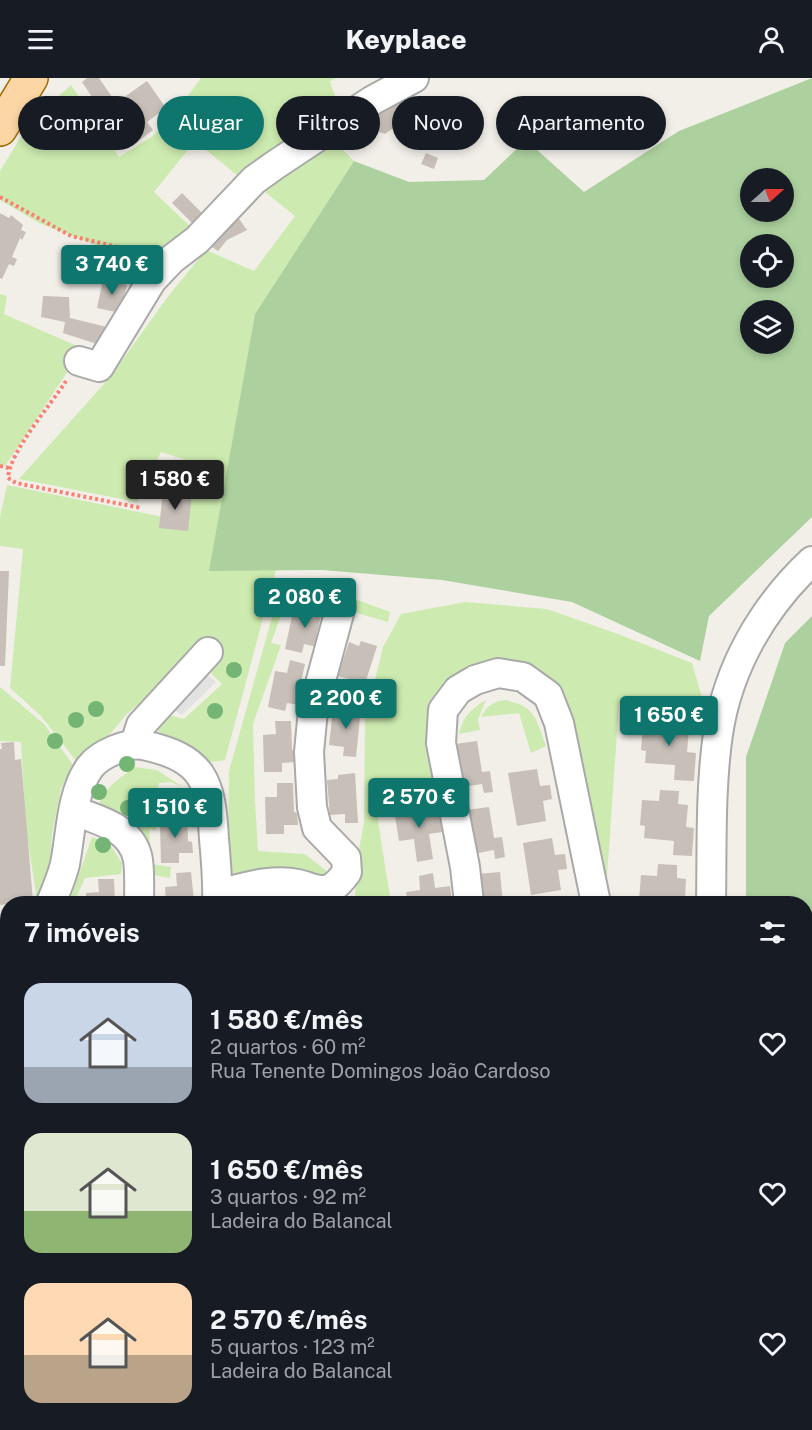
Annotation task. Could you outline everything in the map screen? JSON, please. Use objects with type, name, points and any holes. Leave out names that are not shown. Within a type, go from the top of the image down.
[{"type":"main road","points":[[0,129],[32,78]]},
{"type":"street","points":[[79,361],[99,367],[152,280],[172,259],[197,240],[254,180],[373,100],[414,78]]},
{"type":"street","points":[[711,896],[713,806],[718,734],[730,685],[745,647],[766,614],[790,581],[812,561]]},
{"type":"street","points":[[226,896],[251,886],[278,882],[298,884],[316,890],[329,889],[340,882],[347,872],[346,858],[317,828],[312,807],[309,752],[313,710],[341,606]]},
{"type":"street","points":[[135,744],[141,725],[208,652]]},
{"type":"street","points":[[468,896],[465,867],[441,743],[443,710],[458,690],[475,680],[498,674],[523,677],[548,694],[559,723],[595,896]]},
{"type":"street","points":[[54,896],[64,867],[80,789],[91,766],[111,752],[135,744],[169,751],[192,764],[206,782],[213,812],[218,896]]},
{"type":"street","points":[[74,811],[106,823],[129,838],[138,858],[139,896]]},
{"type":"path","points":[[0,197],[71,236],[172,259]]},
{"type":"path","points":[[79,361],[9,468],[8,478],[16,483],[141,508]]},
{"type":"path","points":[[0,466],[9,468]]},
{"type":"green space","points":[[201,78],[336,78],[330,82],[335,96],[276,96],[276,147],[238,176],[206,150],[264,150],[264,96],[188,96]]},
{"type":"green space","points":[[812,78],[812,517],[709,616],[700,661],[572,602],[442,580],[322,570],[209,571],[255,314],[354,161],[409,182],[484,180],[516,150],[537,150],[584,192],[649,150],[666,150],[666,139],[679,131]]},
{"type":"green space","points":[[71,85],[78,96],[59,96]]},
{"type":"green space","points":[[157,132],[157,150],[188,150],[154,192],[191,227],[151,253],[96,245],[39,223],[0,200],[0,171],[18,142],[18,150],[114,150],[119,157],[130,150],[145,150],[145,141]]},
{"type":"green space","points":[[320,150],[343,150],[354,161],[255,314],[210,570],[276,570],[225,760],[204,763],[188,748],[156,730],[165,714],[184,719],[222,684],[211,673],[222,647],[206,640],[187,664],[154,690],[126,715],[111,733],[77,762],[41,716],[10,688],[23,549],[0,546],[0,517],[7,485],[178,520],[195,463],[161,452],[137,502],[19,479],[111,376],[166,299],[206,250],[254,271],[295,216],[265,192]]},
{"type":"green space","points":[[0,294],[7,296],[4,314],[77,346],[68,371],[5,466],[0,465]]},
{"type":"green space","points":[[283,578],[352,598],[390,612],[388,622],[289,593],[271,643],[281,645],[253,724],[258,851],[305,854],[329,873],[329,884],[234,883],[228,845],[229,771]]},
{"type":"green space","points":[[465,602],[547,609],[692,663],[705,708],[619,704],[606,891],[562,691],[518,661],[471,666],[441,697],[430,729],[432,785],[379,791],[378,821],[390,896],[355,896],[356,879],[343,849],[359,849],[364,823],[365,720],[383,647],[401,614]]},
{"type":"green space","points":[[812,616],[812,896],[746,896],[746,757],[785,643]]},
{"type":"green space","points":[[0,687],[44,724],[73,765],[61,788],[52,834],[49,869],[39,896],[35,896],[26,830],[21,742],[0,741]]},
{"type":"green space","points":[[486,700],[478,720],[480,730],[459,734],[468,714]]},
{"type":"green space","points":[[506,700],[524,706],[534,716],[546,746],[531,753],[519,713],[481,717],[491,705]]},
{"type":"green space","points":[[135,767],[157,770],[184,788],[171,782],[159,783],[156,830],[149,829],[152,864],[171,867],[170,878],[154,875],[153,896],[149,896],[98,810],[103,796],[117,780]]},
{"type":"green space","points":[[92,837],[109,843],[122,863],[121,874],[85,878],[77,896],[71,896]]},
{"type":"shaded area","points":[[207,675],[216,682],[182,715],[171,708]]},
{"type":"building","points":[[87,78],[99,78],[111,96],[91,96],[82,82]]},
{"type":"building","points":[[147,81],[158,96],[157,115],[147,122],[153,130],[145,136],[145,96],[126,96]]},
{"type":"building","points":[[392,104],[392,129],[385,134],[380,132],[380,112]]},
{"type":"building","points":[[426,153],[438,158],[434,169],[421,164]]},
{"type":"building","points":[[182,193],[206,217],[196,227],[172,203]]},
{"type":"building","points":[[0,213],[9,218],[11,215],[23,225],[21,230],[26,232],[22,240],[20,238],[12,257],[17,259],[14,266],[9,264],[2,279],[0,278]]},
{"type":"building","points":[[237,216],[247,230],[227,240],[218,251],[209,245]]},
{"type":"building","points":[[103,280],[127,285],[120,313],[97,308]]},
{"type":"building","points":[[43,296],[69,297],[70,318],[115,329],[100,345],[63,333],[65,322],[41,317]]},
{"type":"building","points":[[163,491],[192,494],[188,531],[159,528]]},
{"type":"building","points":[[0,571],[9,571],[5,666],[0,666]]},
{"type":"building","points":[[307,602],[323,605],[317,634],[320,636],[318,647],[304,644],[302,653],[285,649],[293,612],[305,615]]},
{"type":"building","points":[[361,641],[377,646],[362,693],[350,689],[352,680],[338,676],[349,642],[359,646]]},
{"type":"building","points":[[290,660],[305,664],[299,692],[303,694],[300,705],[287,703],[285,711],[268,707],[275,671],[287,673]]},
{"type":"building","points":[[345,706],[361,708],[356,757],[343,756],[344,747],[329,745],[333,710],[344,711]]},
{"type":"building","points":[[661,715],[680,716],[679,729],[689,730],[687,752],[696,753],[694,781],[674,780],[675,765],[645,763],[646,751],[641,750],[643,725],[660,726]]},
{"type":"building","points":[[275,721],[291,721],[292,750],[296,751],[296,762],[282,763],[282,772],[264,772],[263,735],[276,734]]},
{"type":"building","points":[[477,741],[482,772],[490,771],[493,792],[484,793],[482,784],[462,787],[455,744]]},
{"type":"building","points":[[14,742],[15,760],[21,759],[33,896],[0,896],[1,743]]},
{"type":"building","points":[[537,769],[540,786],[550,785],[552,799],[543,801],[546,821],[517,826],[508,773]]},
{"type":"building","points":[[355,773],[358,823],[345,823],[345,814],[330,815],[327,780],[338,779],[338,775]]},
{"type":"building","points":[[277,783],[293,783],[294,812],[297,813],[298,825],[284,825],[284,834],[266,834],[265,797],[277,797]]},
{"type":"building","points":[[660,790],[679,791],[678,804],[688,805],[686,827],[694,828],[692,856],[673,855],[674,841],[644,838],[645,826],[640,825],[642,800],[659,801]]},
{"type":"building","points":[[418,799],[421,813],[439,809],[442,832],[429,834],[433,859],[417,862],[414,839],[399,841],[395,816],[409,814],[407,800]]},
{"type":"building","points":[[489,807],[494,838],[502,837],[505,857],[495,859],[494,850],[473,854],[466,810]]},
{"type":"building","points":[[172,812],[187,812],[188,841],[192,842],[193,853],[179,853],[179,863],[161,863],[160,826],[172,825]]},
{"type":"building","points":[[552,838],[555,855],[565,854],[567,869],[558,870],[561,890],[531,895],[523,843]]},
{"type":"building","points":[[658,864],[677,865],[677,878],[686,879],[685,896],[639,896],[641,875],[657,876]]},
{"type":"building","points":[[191,872],[193,896],[166,896],[165,887],[177,886],[176,873]]},
{"type":"building","points":[[500,872],[502,896],[480,896],[478,874]]},
{"type":"building","points":[[433,873],[435,888],[450,886],[451,896],[407,896],[406,892],[420,890],[419,876]]},
{"type":"building","points":[[98,879],[114,879],[115,896],[86,896],[86,893],[99,892]]}]
